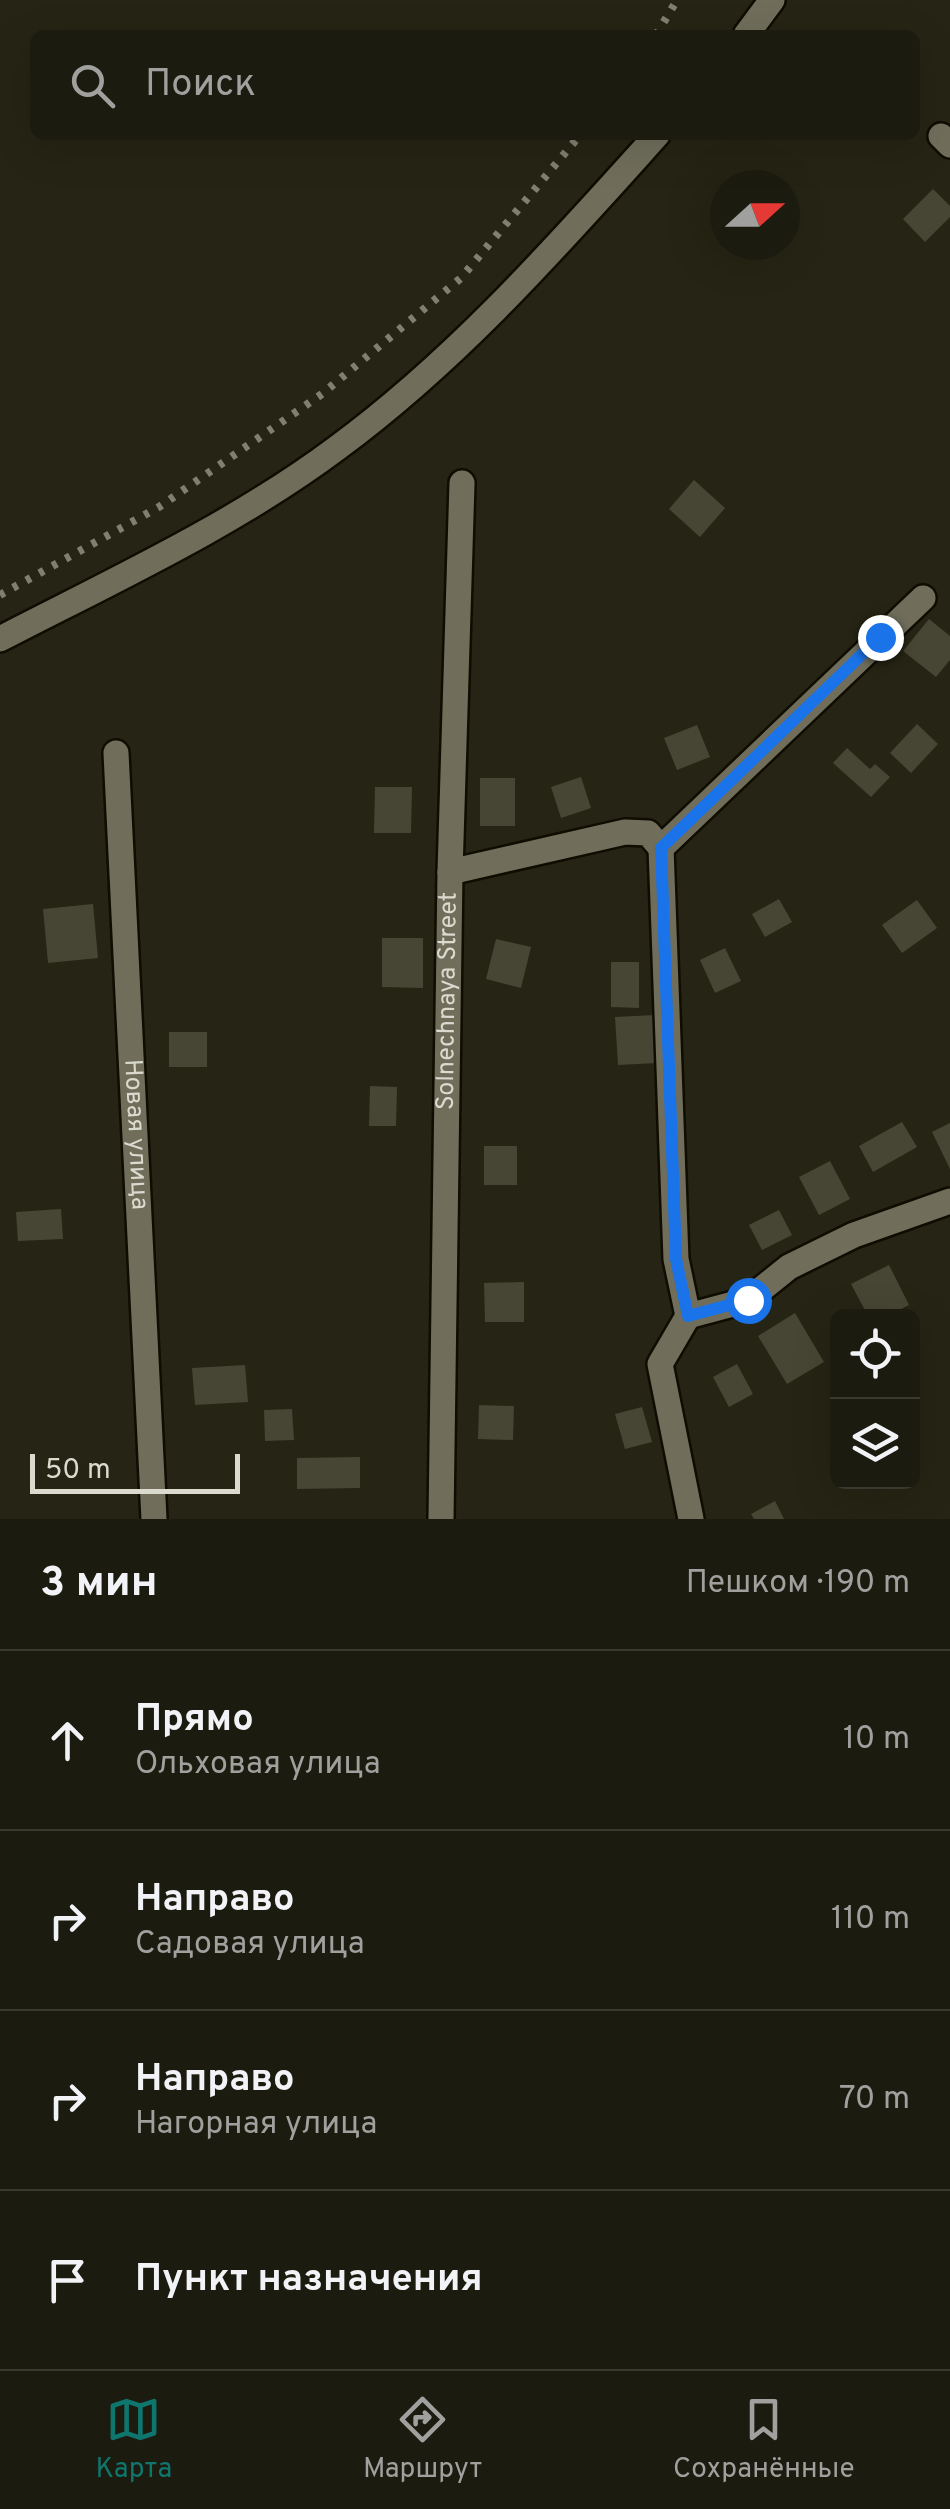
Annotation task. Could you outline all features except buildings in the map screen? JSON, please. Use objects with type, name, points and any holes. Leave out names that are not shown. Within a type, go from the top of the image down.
[{"type":"street","points":[[750,30],[772,0]]},
{"type":"street","points":[[0,639],[179,547],[337,448],[504,304],[652,140]]},
{"type":"street","name":"Solnechnaya Street","points":[[441,1519],[450,872],[462,483]]},
{"type":"street","points":[[661,848],[923,598]]},
{"type":"street","name":"Новая улица","points":[[116,753],[154,1519]]},
{"type":"street","points":[[450,872],[625,832],[648,833],[661,848],[676,1259],[688,1316],[660,1364],[691,1519]]},
{"type":"street","points":[[688,1316],[748,1300],[789,1267],[838,1243],[950,1201]]},
{"type":"railway","points":[[659,30],[677,0]]},
{"type":"railway","points":[[0,595],[159,507],[322,394],[461,278],[576,140]]},
{"type":"route","points":[[748,1300],[688,1316],[676,1259],[661,848],[880,637]]}]
